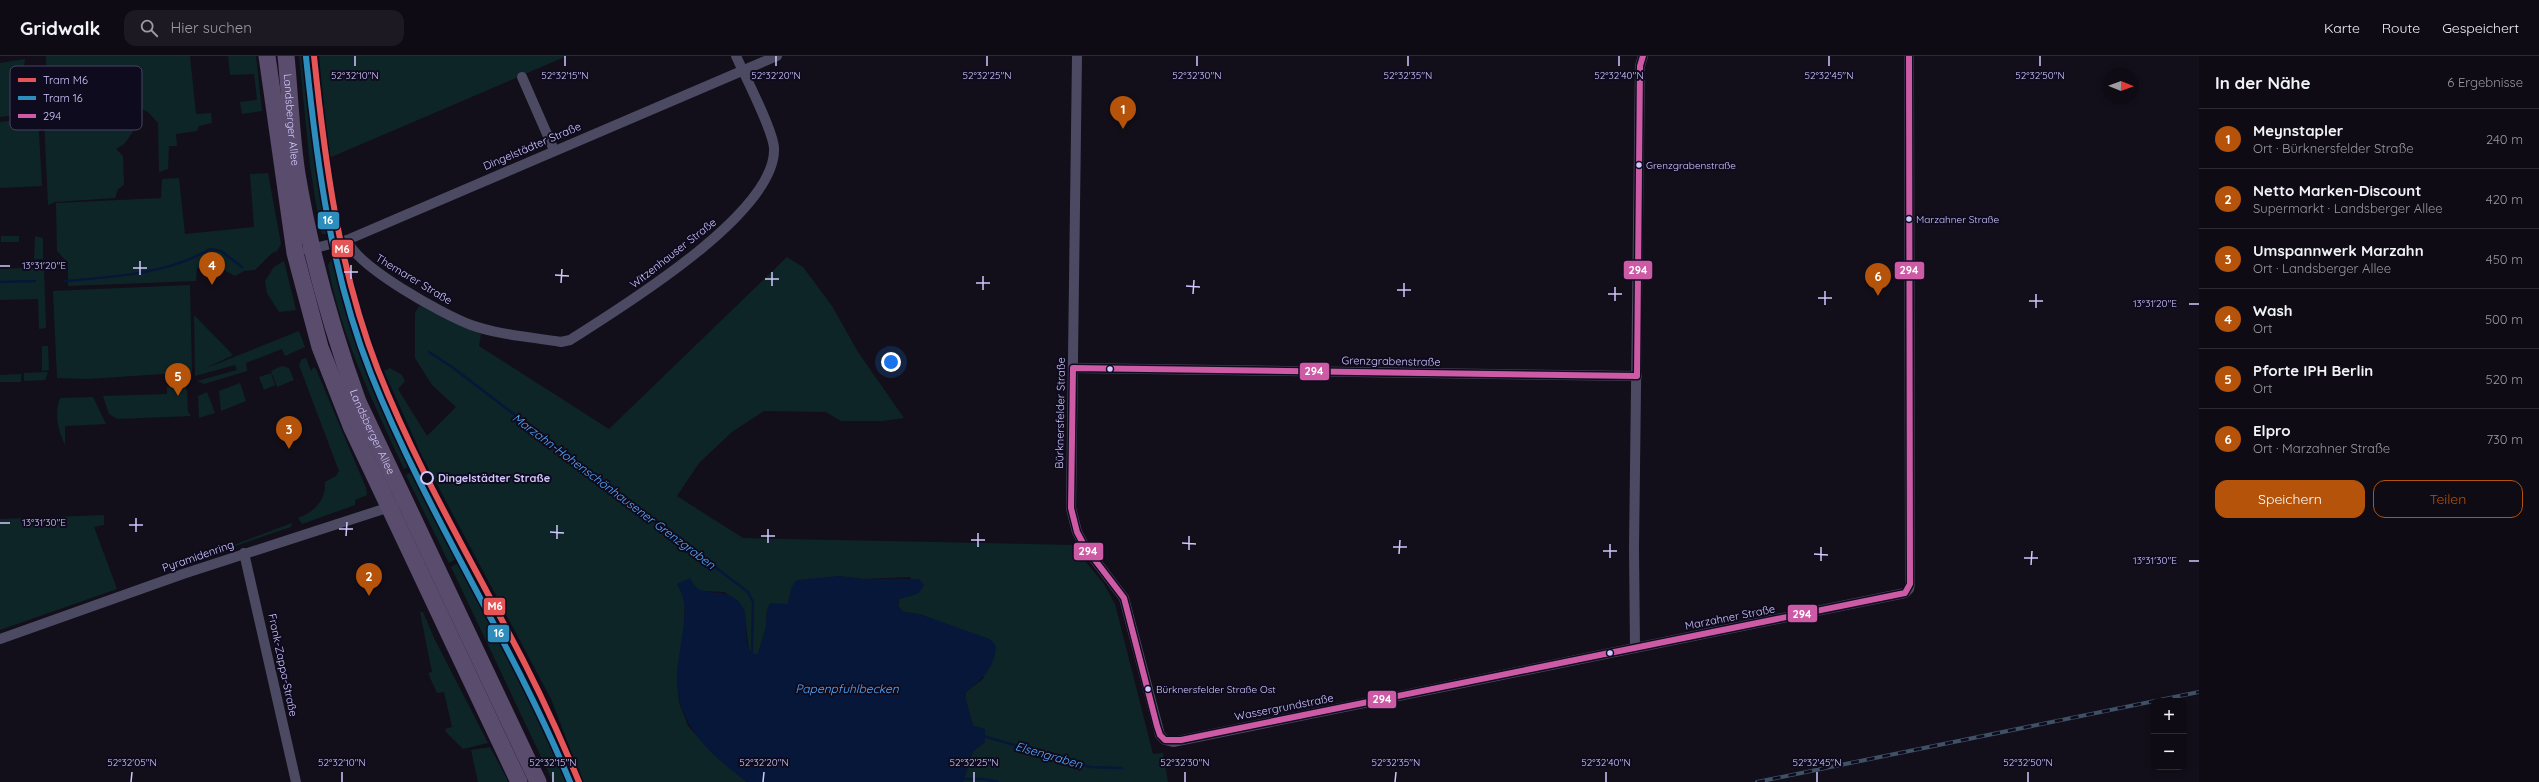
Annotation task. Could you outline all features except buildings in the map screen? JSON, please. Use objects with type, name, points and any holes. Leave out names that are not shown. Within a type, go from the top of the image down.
[{"type":"main road","name":"Landsberger Allee","points":[[267,56],[320,348],[351,426],[519,782]]},
{"type":"main road","name":"Landsberger Allee","points":[[286,56],[303,251],[358,402],[538,782]]},
{"type":"street","name":"Witzenhauser Straße","points":[[479,327],[561,342],[570,340],[678,266],[732,222],[761,187],[770,169],[774,150],[772,137],[736,56]]},
{"type":"street","name":"Dingelstädter Straße","points":[[303,251],[347,240],[554,150],[777,56]]},
{"type":"street","name":"Bürknersfelder Straße","points":[[1077,56],[1070,508],[1073,523],[1085,547],[1124,598],[1160,735],[1165,740],[1173,742]]},
{"type":"street","points":[[1635,648],[1640,66],[1643,56]]},
{"type":"street","name":"Marzahner Straße","points":[[1635,648],[1901,595],[1910,589],[1909,56]]},
{"type":"street","points":[[522,77],[554,150]]},
{"type":"street","name":"Themarer Straße","points":[[347,240],[353,251],[379,273],[459,320],[479,327]]},
{"type":"street","name":"Grenzgrabenstraße","points":[[1073,368],[1637,376]]},
{"type":"street","name":"Pyramidenring","points":[[0,639],[244,553],[404,501]]},
{"type":"street","name":"Frank-Zappa-Straße","points":[[244,553],[296,782]]},
{"type":"street","name":"Wassergrundstraße","points":[[1173,742],[1635,648]]},
{"type":"green space","points":[[46,56],[190,56],[196,114],[211,113],[212,123],[199,126],[197,131],[176,134],[177,146],[169,146],[168,169],[159,172],[158,123],[149,113],[142,109],[142,66],[46,66]]},
{"type":"green space","points":[[228,56],[256,56],[262,111],[242,114],[240,102],[257,100],[254,74],[230,75]]},
{"type":"green space","points":[[299,56],[307,56],[322,188],[330,234],[322,234],[320,229],[310,165]]},
{"type":"green space","points":[[319,56],[567,56],[329,158]]},
{"type":"green space","points":[[25,59],[24,66],[10,66],[10,116],[0,117],[0,63]]},
{"type":"green space","points":[[10,121],[10,130],[39,130],[42,186],[0,188],[0,122]]},
{"type":"green space","points":[[45,130],[132,130],[133,132],[124,144],[116,149],[123,156],[124,185],[118,189],[115,198],[55,202],[48,205]]},
{"type":"green space","points":[[268,173],[281,244],[277,251],[272,253],[255,270],[244,271],[235,276],[215,265],[197,268],[196,281],[68,286],[68,263],[57,251],[56,203],[161,198],[162,179],[179,178],[185,234],[254,227],[250,174]]},
{"type":"green space","points":[[1,236],[19,236],[19,242],[1,242]]},
{"type":"green space","points":[[35,236],[43,238],[43,259],[34,259]]},
{"type":"green space","points":[[334,255],[358,336],[389,414],[413,465],[404,469],[370,395],[341,318],[328,265]]},
{"type":"green space","points":[[787,257],[803,267],[832,306],[858,352],[904,418],[882,421],[841,421],[826,412],[764,411],[732,432],[699,463],[677,496],[743,538],[1072,545],[1104,584],[1115,604],[1153,754],[1163,753],[1168,782],[963,782],[973,751],[985,742],[985,729],[973,726],[965,697],[966,692],[984,678],[967,632],[919,614],[903,612],[898,606],[899,599],[919,593],[910,577],[863,579],[838,576],[789,598],[788,604],[767,610],[766,627],[758,654],[752,654],[749,649],[744,609],[725,592],[700,591],[693,586],[677,584],[685,597],[684,627],[677,681],[679,702],[688,726],[708,748],[747,782],[583,782],[551,699],[422,456],[384,371],[390,368],[402,375],[405,381],[398,389],[427,436],[456,407],[432,385],[415,358],[415,313],[419,306],[429,308],[481,334],[479,346],[609,429]]},
{"type":"green space","points":[[284,261],[296,310],[279,312],[267,293],[265,281],[274,267]]},
{"type":"green space","points":[[44,267],[46,328],[39,329],[38,299],[0,300],[0,269]]},
{"type":"green space","points":[[190,285],[192,372],[88,379],[57,378],[53,291]]},
{"type":"green space","points":[[194,315],[233,355],[204,369],[299,331],[305,347],[285,356],[282,349],[246,363],[247,371],[204,384],[197,381],[237,370],[235,365],[195,376]]},
{"type":"green space","points":[[42,346],[48,346],[49,370],[42,371]]},
{"type":"green space","points":[[306,358],[311,371],[314,367],[316,369],[366,488],[367,495],[355,500],[355,505],[302,524],[298,518],[309,513],[318,505],[325,489],[325,482],[336,476],[339,471],[299,365],[302,359]]},
{"type":"green space","points":[[282,366],[289,368],[294,380],[277,387],[271,371]]},
{"type":"green space","points":[[48,372],[45,380],[24,381],[24,373]]},
{"type":"green space","points":[[271,373],[275,385],[264,390],[259,377]]},
{"type":"green space","points":[[21,374],[21,382],[0,382],[0,375]]},
{"type":"green space","points":[[240,383],[246,401],[221,411],[219,391]]},
{"type":"green space","points":[[183,386],[187,390],[188,412],[191,416],[117,419],[109,414],[103,396],[167,394],[167,387]]},
{"type":"green space","points":[[207,392],[215,413],[199,418],[198,396]]},
{"type":"green space","points":[[93,397],[106,424],[65,426],[65,445],[60,434],[57,416],[60,398]]},
{"type":"green space","points":[[410,473],[414,474],[457,556],[456,559],[449,563],[406,475]]},
{"type":"green space","points":[[104,515],[104,525],[94,527],[117,589],[0,630],[0,519]]},
{"type":"green space","points":[[292,523],[291,527],[194,560]]},
{"type":"green space","points":[[464,560],[537,701],[571,782],[553,782],[451,567]]},
{"type":"green space","points":[[420,612],[423,612],[434,638],[488,743],[463,749],[446,732],[445,729],[452,727],[444,692],[437,693],[428,673],[432,672]]},
{"type":"green space","points":[[490,747],[508,782],[478,782],[471,750]]},
{"type":"water","name":"Papenpfuhlbecken","points":[[838,576],[863,579],[919,579],[924,585],[919,593],[899,599],[898,606],[903,612],[919,614],[990,639],[996,646],[993,661],[987,672],[966,692],[965,697],[973,726],[985,729],[985,742],[973,751],[963,782],[747,782],[710,751],[691,727],[684,714],[679,699],[677,683],[685,610],[683,597],[677,584],[690,578],[694,585],[705,592],[724,594],[737,600],[745,613],[749,648],[752,654],[758,654],[766,627],[767,610],[770,603],[788,604],[792,586],[797,580]]},
{"type":"waterway","points":[[65,281],[140,273],[177,264],[210,249],[221,251],[242,267]]},
{"type":"waterway","points":[[0,282],[35,281]]},
{"type":"waterway","name":"Marzahn-Hohenschönhausener Grenzgraben","points":[[429,352],[452,367],[748,592],[753,602],[752,654]]},
{"type":"waterway","name":"Elsengraben","points":[[983,736],[1090,767],[1122,768]]},
{"type":"waterway","name":"Marzahn-Hohenschönhausener Grenzgraben","points":[[965,779],[983,779],[998,782]]},
{"type":"railway","points":[[1757,782],[2199,692]]},
{"type":"tram line","name":"M6","points":[[314,56],[323,136],[336,216],[353,294],[378,370],[406,436],[525,664],[579,782]]},
{"type":"tram line","name":"16","points":[[306,57],[315,137],[328,218],[336,258],[357,336],[393,426],[443,528],[522,679],[570,782]]},
{"type":"transit line","name":"294","points":[[1643,56],[1640,66],[1637,376],[1073,368],[1071,508],[1077,532],[1085,547],[1124,598],[1157,726],[1160,735],[1165,740],[1181,740],[1905,593],[1910,584],[1909,56]]},
{"type":"place","name":"Meynstapler","points":[[1123,129]]},
{"type":"place","name":"Grenzgrabenstraße","points":[[1639,165]]},
{"type":"place","name":"Marzahner Straße","points":[[1909,219]]},
{"type":"place","name":"Wash","points":[[212,285]]},
{"type":"place","name":"Elpro","points":[[1878,296]]},
{"type":"place","name":"Pforte IPH Berlin","points":[[178,396]]},
{"type":"place","name":"Umspannwerk Marzahn","points":[[289,449]]},
{"type":"place","name":"Dingelstädter Straße","points":[[427,478]]},
{"type":"place","name":"Netto Marken-Discount","points":[[369,596]]},
{"type":"place","name":"Bürknersfelder Straße Ost","points":[[1148,689]]}]
